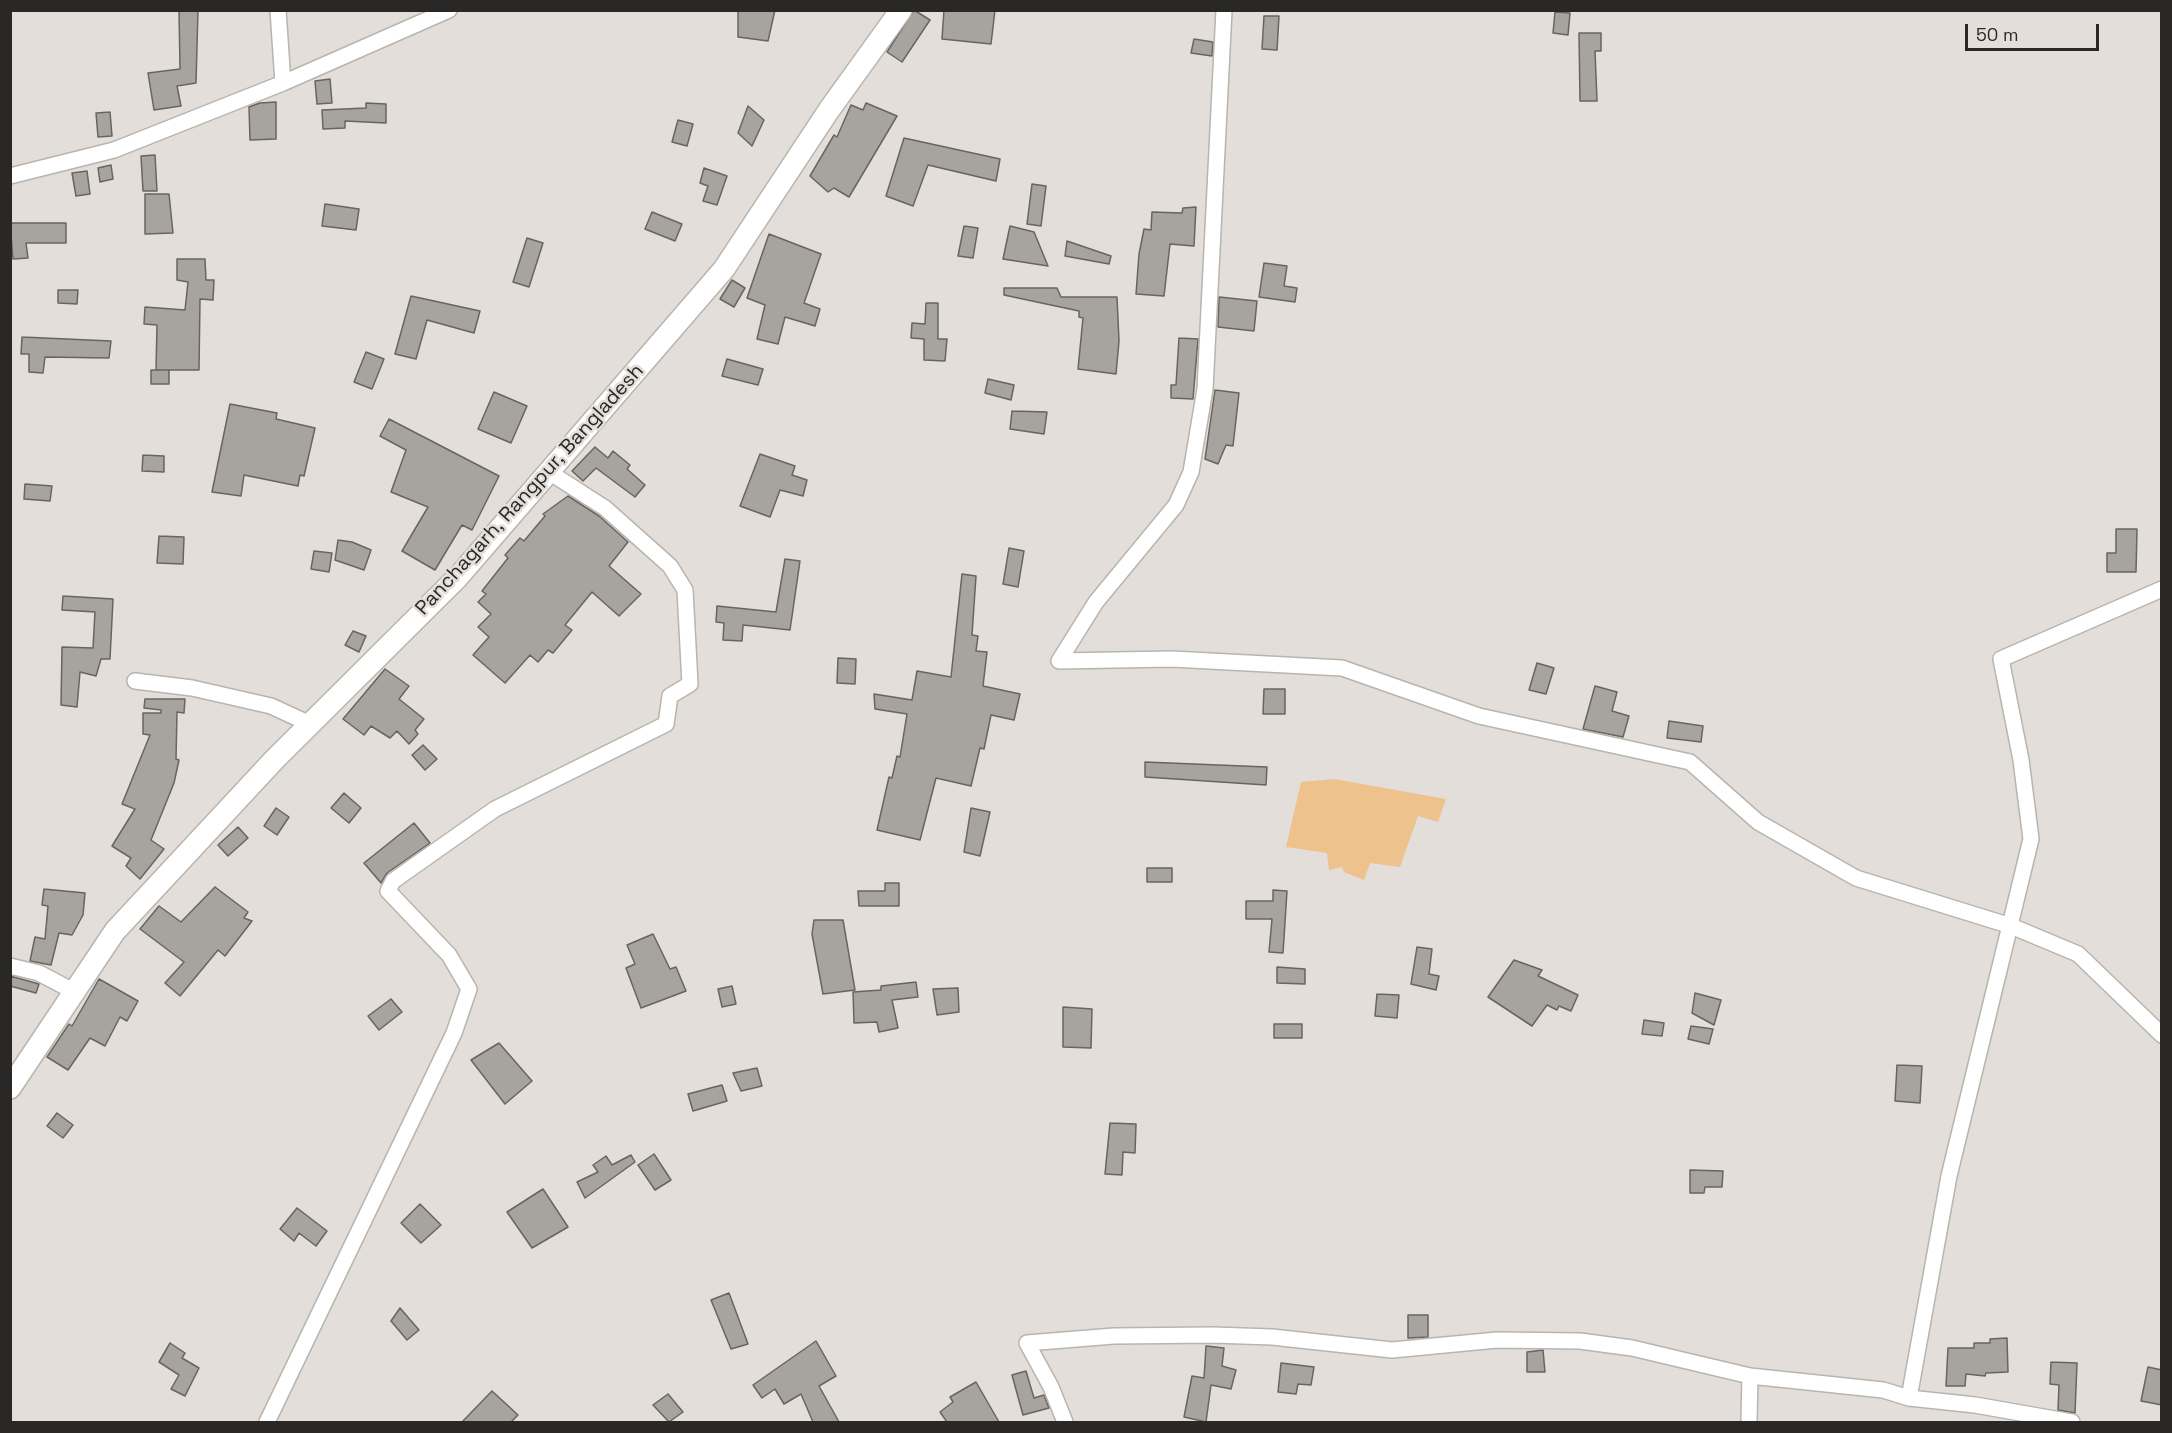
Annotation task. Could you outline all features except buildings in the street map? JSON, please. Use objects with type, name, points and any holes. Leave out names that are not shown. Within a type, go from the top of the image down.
[{"type":"street","points":[[278,10],[283,83]]},
{"type":"street","points":[[10,176],[114,150],[283,83],[449,10]]},
{"type":"street","name":"Panchagarh, Rangpur, Bangladesh","points":[[10,1088],[115,931],[310,724],[458,577],[724,269],[829,110],[901,10]]},
{"type":"street","points":[[1224,10],[1205,389],[1191,472],[1176,505],[1096,602],[1059,661],[1172,659],[1342,668],[1479,716],[1690,762],[1758,822],[1856,878],[2011,926],[2078,954],[2162,1035]]},
{"type":"street","points":[[267,1422],[454,1033],[470,989],[448,955],[388,891],[393,881],[495,809],[666,724],[670,696],[690,684],[685,590],[670,567],[605,508],[549,472]]},
{"type":"street","points":[[1909,1398],[1949,1176],[2031,839],[2022,760],[2001,659],[2162,589]]},
{"type":"street","points":[[135,681],[192,688],[271,706],[310,724]]},
{"type":"street","points":[[10,966],[39,973],[75,992]]},
{"type":"street","points":[[1065,1422],[1051,1387],[1027,1343],[1114,1336],[1213,1335],[1272,1337],[1392,1350],[1497,1340],[1544,1339],[1632,1348],[1749,1376],[1883,1390],[1909,1398],[1975,1405],[2072,1422]]},
{"type":"street","points":[[1749,1376],[1749,1422]]},
{"type":"shaded area","points":[[1334,779],[1446,799],[1438,822],[1418,816],[1400,867],[1370,863],[1364,880],[1344,872],[1342,867],[1329,870],[1327,853],[1286,847],[1301,782]]}]
